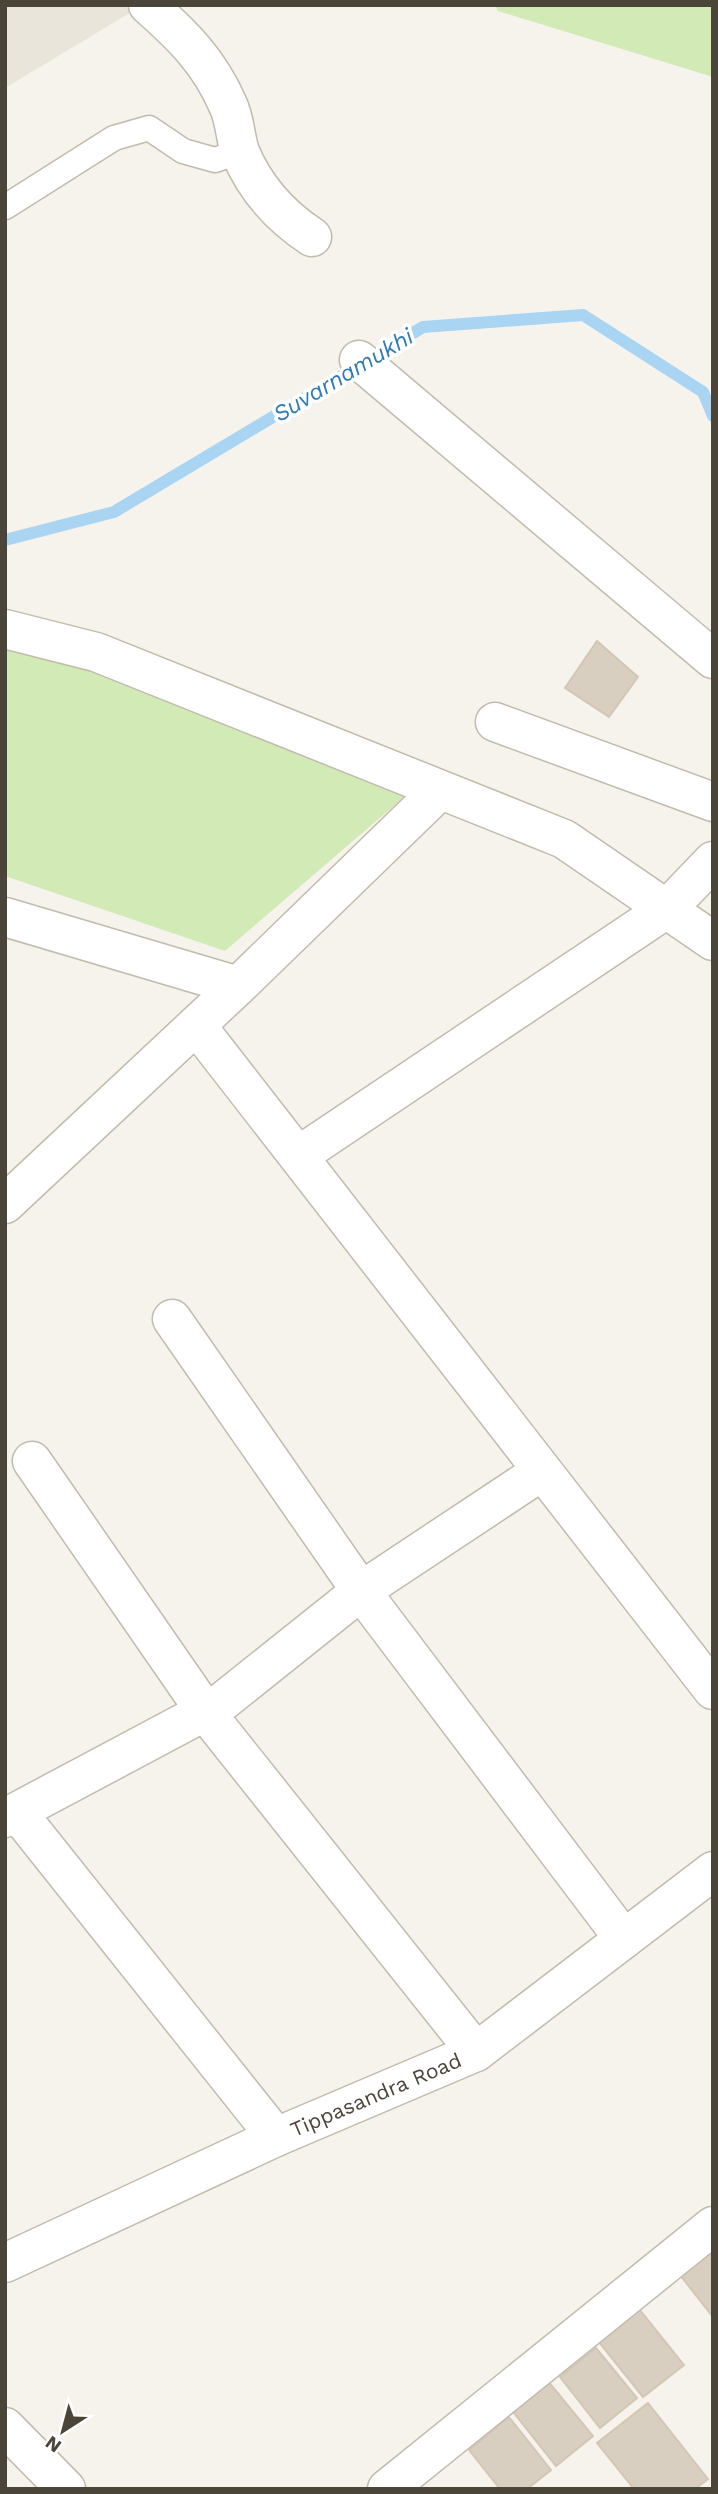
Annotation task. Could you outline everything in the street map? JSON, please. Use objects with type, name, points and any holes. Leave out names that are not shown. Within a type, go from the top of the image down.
[{"type":"street","points":[[148,5],[192,43],[229,106],[240,151],[261,191],[292,223],[312,237]]},
{"type":"street","points":[[359,360],[713,659]]},
{"type":"street","points":[[5,629],[96,652],[564,839],[713,941]]},
{"type":"street","points":[[495,722],[713,802]]},
{"type":"street","points":[[5,1204],[238,986],[440,790]]},
{"type":"street","points":[[298,1156],[668,908],[713,861]]},
{"type":"street","points":[[5,917],[238,986]]},
{"type":"street","points":[[197,1025],[713,1690]]},
{"type":"street","points":[[172,1319],[361,1591],[624,1939]]},
{"type":"street","points":[[32,1461],[207,1714],[476,2052]]},
{"type":"street","points":[[276,2137],[11,1815],[204,1712],[207,1714],[361,1591],[542,1471]]},
{"type":"street","name":"Tippasandra Road","points":[[5,2263],[276,2137],[476,2052],[713,1871]]},
{"type":"street","points":[[387,2489],[713,2226]]},
{"type":"street","points":[[5,2427],[66,2489]]},
{"type":"lane","points":[[5,207],[114,138],[149,128],[183,151],[215,160],[240,151]]},
{"type":"shaded area","points":[[5,5],[143,5],[5,88]]},
{"type":"green space","points":[[495,5],[713,5],[713,77],[498,11]]},
{"type":"green space","points":[[5,643],[424,780],[225,951],[5,876]]},
{"type":"building","points":[[597,641],[638,677],[609,717],[565,688]]},
{"type":"building","points":[[713,2250],[713,2317],[680,2275]]},
{"type":"building","points":[[635,2304],[684,2365],[643,2397],[594,2336]]},
{"type":"building","points":[[596,2348],[637,2398],[600,2428],[560,2377]]},
{"type":"building","points":[[547,2380],[593,2436],[556,2466],[510,2408]]},
{"type":"building","points":[[648,2403],[708,2479],[695,2489],[634,2489],[597,2443]]},
{"type":"building","points":[[509,2417],[551,2470],[527,2489],[500,2489],[469,2450]]},
{"type":"waterway","name":"Suvarnamukhi","points":[[5,540],[114,512],[423,327],[583,315],[703,392],[713,416]]}]
